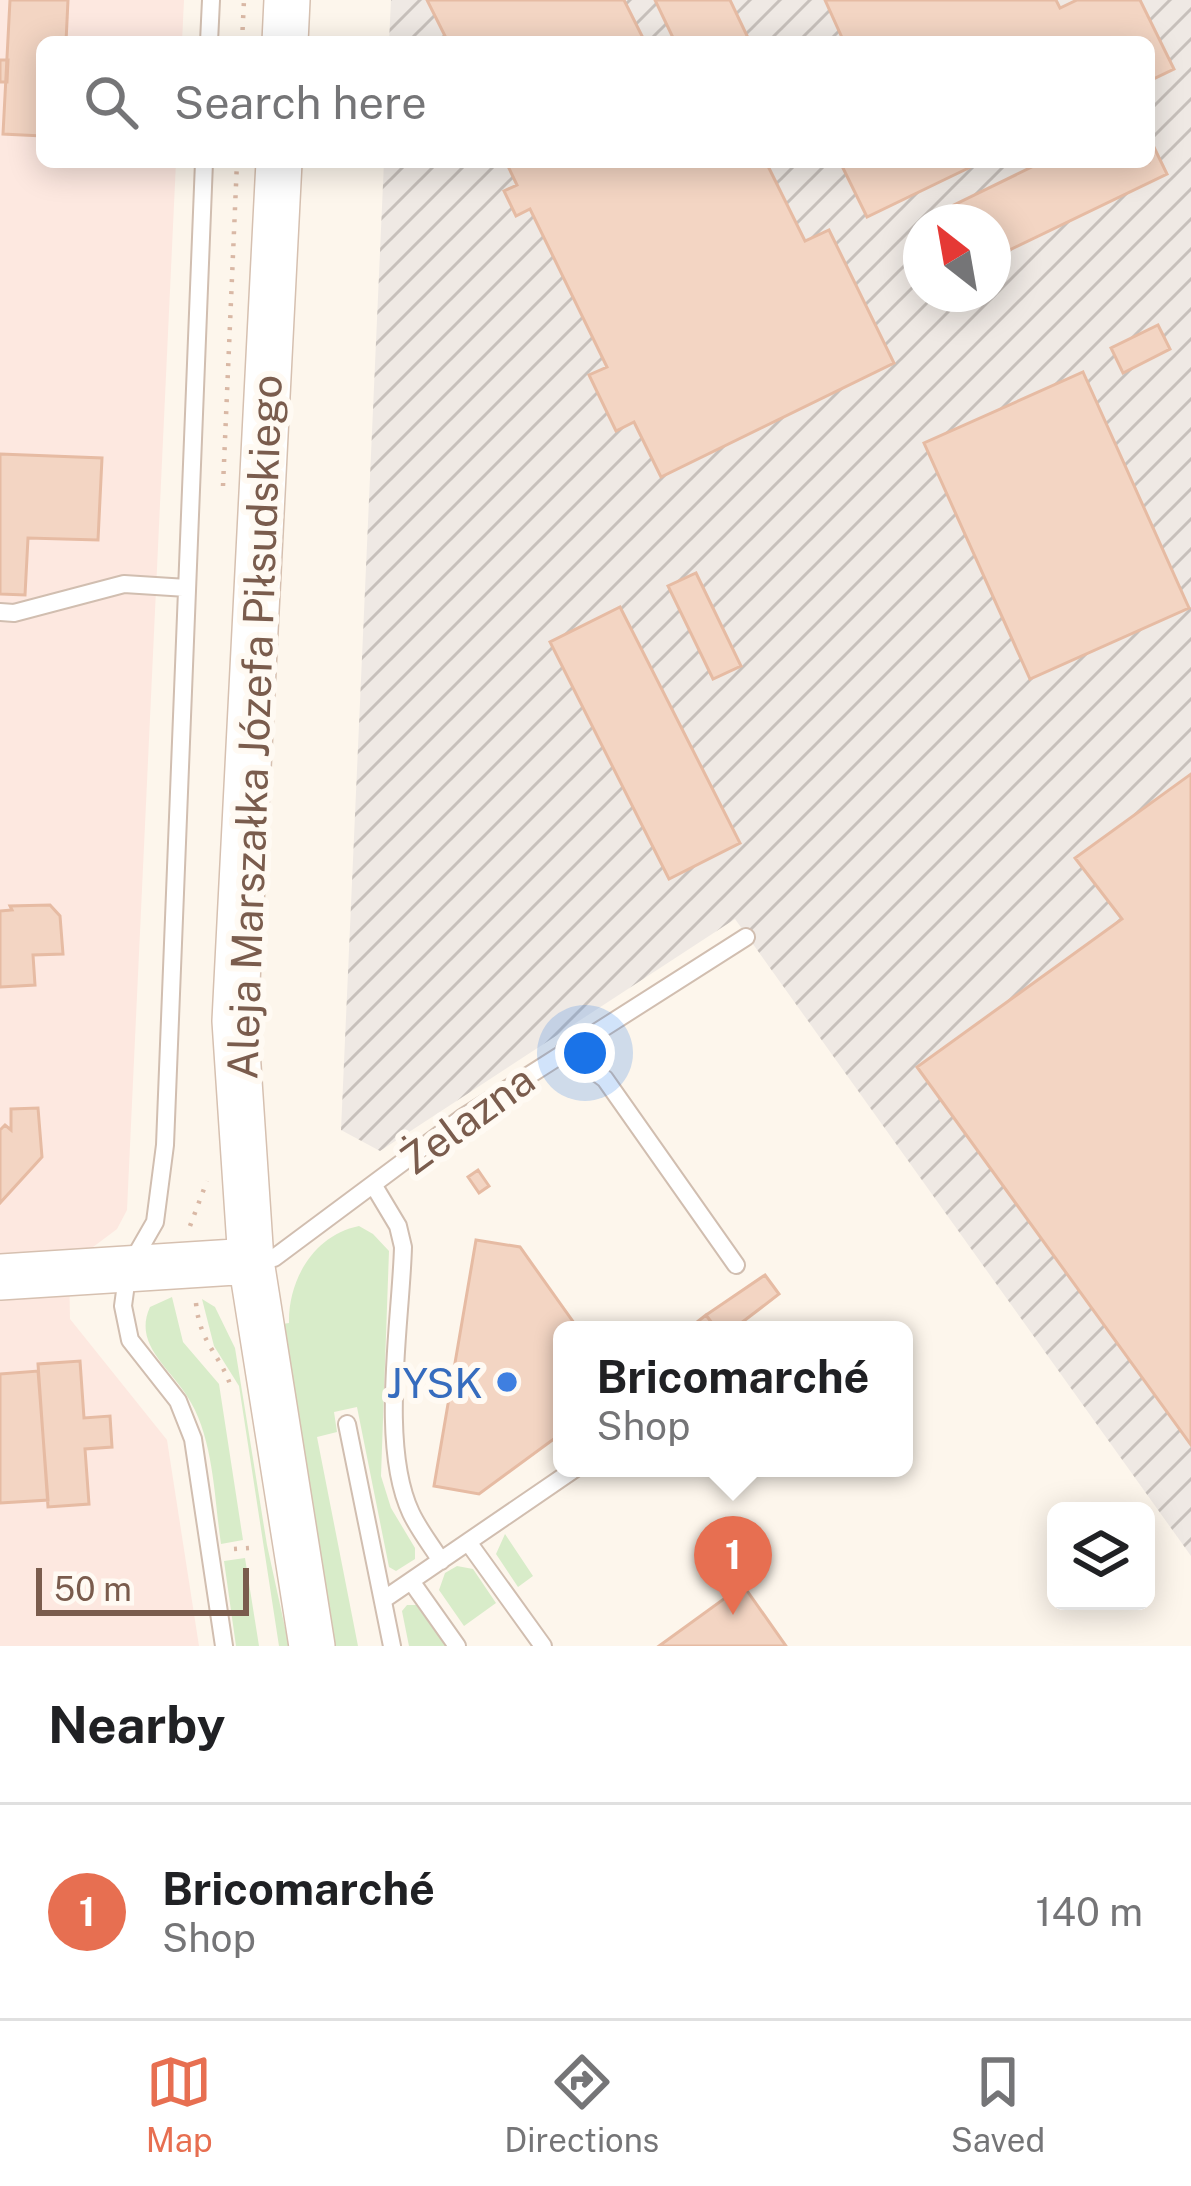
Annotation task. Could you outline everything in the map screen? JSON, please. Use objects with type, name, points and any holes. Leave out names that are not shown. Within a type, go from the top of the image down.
[{"type":"main road","points":[[285,36],[287,0]]},
{"type":"main road","name":"Aleja Marszałka Józefa Piłsudskiego","points":[[279,168],[236,1021],[251,1261],[312,1646]]},
{"type":"main road","points":[[0,1277],[251,1261]]},
{"type":"lane","points":[[209,36],[211,0]]},
{"type":"lane","points":[[204,168],[160,1200],[146,1241],[128,1269],[123,1306],[130,1340],[178,1402],[193,1439],[224,1646]]},
{"type":"lane","points":[[0,612],[14,613],[124,584],[187,588]]},
{"type":"lane","name":"Żelazna","points":[[251,1261],[274,1258],[462,1118],[746,937]]},
{"type":"lane","points":[[566,1049],[605,1079],[736,1265]]},
{"type":"lane","points":[[374,1186],[404,1246],[394,1410],[400,1478],[410,1512],[441,1561]]},
{"type":"lane","points":[[347,1424],[392,1646]]},
{"type":"lane","points":[[383,1600],[563,1477]]},
{"type":"lane","points":[[468,1542],[543,1646]]},
{"type":"lane","points":[[411,1581],[457,1646]]},
{"type":"path","points":[[242,36],[244,0]]},
{"type":"path","points":[[195,1297],[201,1334],[226,1370],[234,1396]]},
{"type":"path","points":[[255,1532],[258,1555]]},
{"type":"shaded area","points":[[0,0],[184,0],[182,36],[36,36],[36,168],[176,168],[127,1210],[117,1229],[69,1265],[70,1319],[167,1440],[199,1646],[0,1646]]},
{"type":"shaded area","points":[[391,0],[1191,0],[1191,1556],[735,919],[380,1151],[341,1130],[384,168],[1155,168],[1155,36],[389,36]]},
{"type":"green space","points":[[359,1226],[389,1251],[381,1476],[391,1508],[415,1548],[415,1559],[396,1571],[389,1567],[357,1407],[334,1412],[337,1432],[317,1437],[358,1646],[333,1646],[283,1324],[289,1323],[299,1276],[317,1249]]},
{"type":"green space","points":[[172,1297],[183,1342],[219,1384],[243,1540],[221,1544],[203,1430],[187,1396],[149,1344],[146,1320],[150,1307]]},
{"type":"green space","points":[[202,1299],[215,1307],[235,1348],[267,1545],[289,1646],[279,1646],[239,1386],[214,1346]]},
{"type":"green space","points":[[505,1534],[533,1576],[518,1587],[496,1554]]},
{"type":"green space","points":[[245,1558],[259,1646],[236,1646],[224,1561]]},
{"type":"green space","points":[[457,1566],[473,1569],[496,1603],[464,1626],[439,1590],[445,1573]]},
{"type":"green space","points":[[416,1605],[446,1646],[409,1646],[402,1611]]},
{"type":"building","points":[[10,0],[68,0],[66,36],[36,36],[36,136],[3,134]]},
{"type":"building","points":[[427,0],[624,0],[642,36],[445,36]]},
{"type":"building","points":[[655,0],[730,0],[747,36],[672,36]]},
{"type":"building","points":[[825,0],[1056,0],[1060,8],[1077,0],[1140,0],[1174,69],[1155,78],[1155,36],[841,36]]},
{"type":"building","points":[[0,60],[8,60],[7,82],[0,82]]},
{"type":"building","points":[[1155,149],[1167,174],[1011,249],[1011,204],[956,204],[1030,168],[1155,168]]},
{"type":"building","points":[[509,168],[769,168],[805,241],[829,230],[894,363],[661,477],[634,422],[616,431],[589,375],[607,367],[530,209],[516,216],[504,191],[517,185]]},
{"type":"building","points":[[843,168],[969,168],[867,217]]},
{"type":"building","points":[[1158,325],[1170,349],[1123,373],[1111,348]]},
{"type":"building","points":[[1083,372],[1189,608],[1030,679],[924,443]]},
{"type":"building","points":[[0,454],[102,458],[98,540],[28,538],[25,595],[0,594]]},
{"type":"building","points":[[696,573],[741,666],[713,679],[668,586]]},
{"type":"building","points":[[620,607],[740,843],[669,879],[550,642]]},
{"type":"building","points":[[1191,774],[1191,1445],[917,1067],[1122,919],[1075,858]]},
{"type":"building","points":[[50,905],[60,916],[63,954],[33,955],[35,985],[0,987],[0,911],[12,910],[10,906]]},
{"type":"building","points":[[38,1108],[42,1157],[0,1203],[0,1130],[5,1125],[11,1130],[11,1109]]},
{"type":"building","points":[[478,1170],[489,1186],[479,1193],[468,1177]]},
{"type":"building","name":"JYSK","points":[[476,1240],[520,1247],[573,1321],[553,1321],[553,1440],[479,1494],[434,1486]]},
{"type":"building","points":[[765,1275],[779,1294],[744,1321],[710,1321],[706,1315]]},
{"type":"building","points":[[80,1361],[84,1418],[110,1416],[112,1447],[85,1449],[89,1504],[48,1507],[38,1364]]},
{"type":"building","points":[[38,1371],[48,1500],[0,1503],[0,1374]]},
{"type":"building","points":[[743,1585],[786,1646],[659,1646]]},
{"type":"place","name":"JYSK","points":[[507,1382]]},
{"type":"place","name":"Bricomarché","points":[[733,1615]]}]
